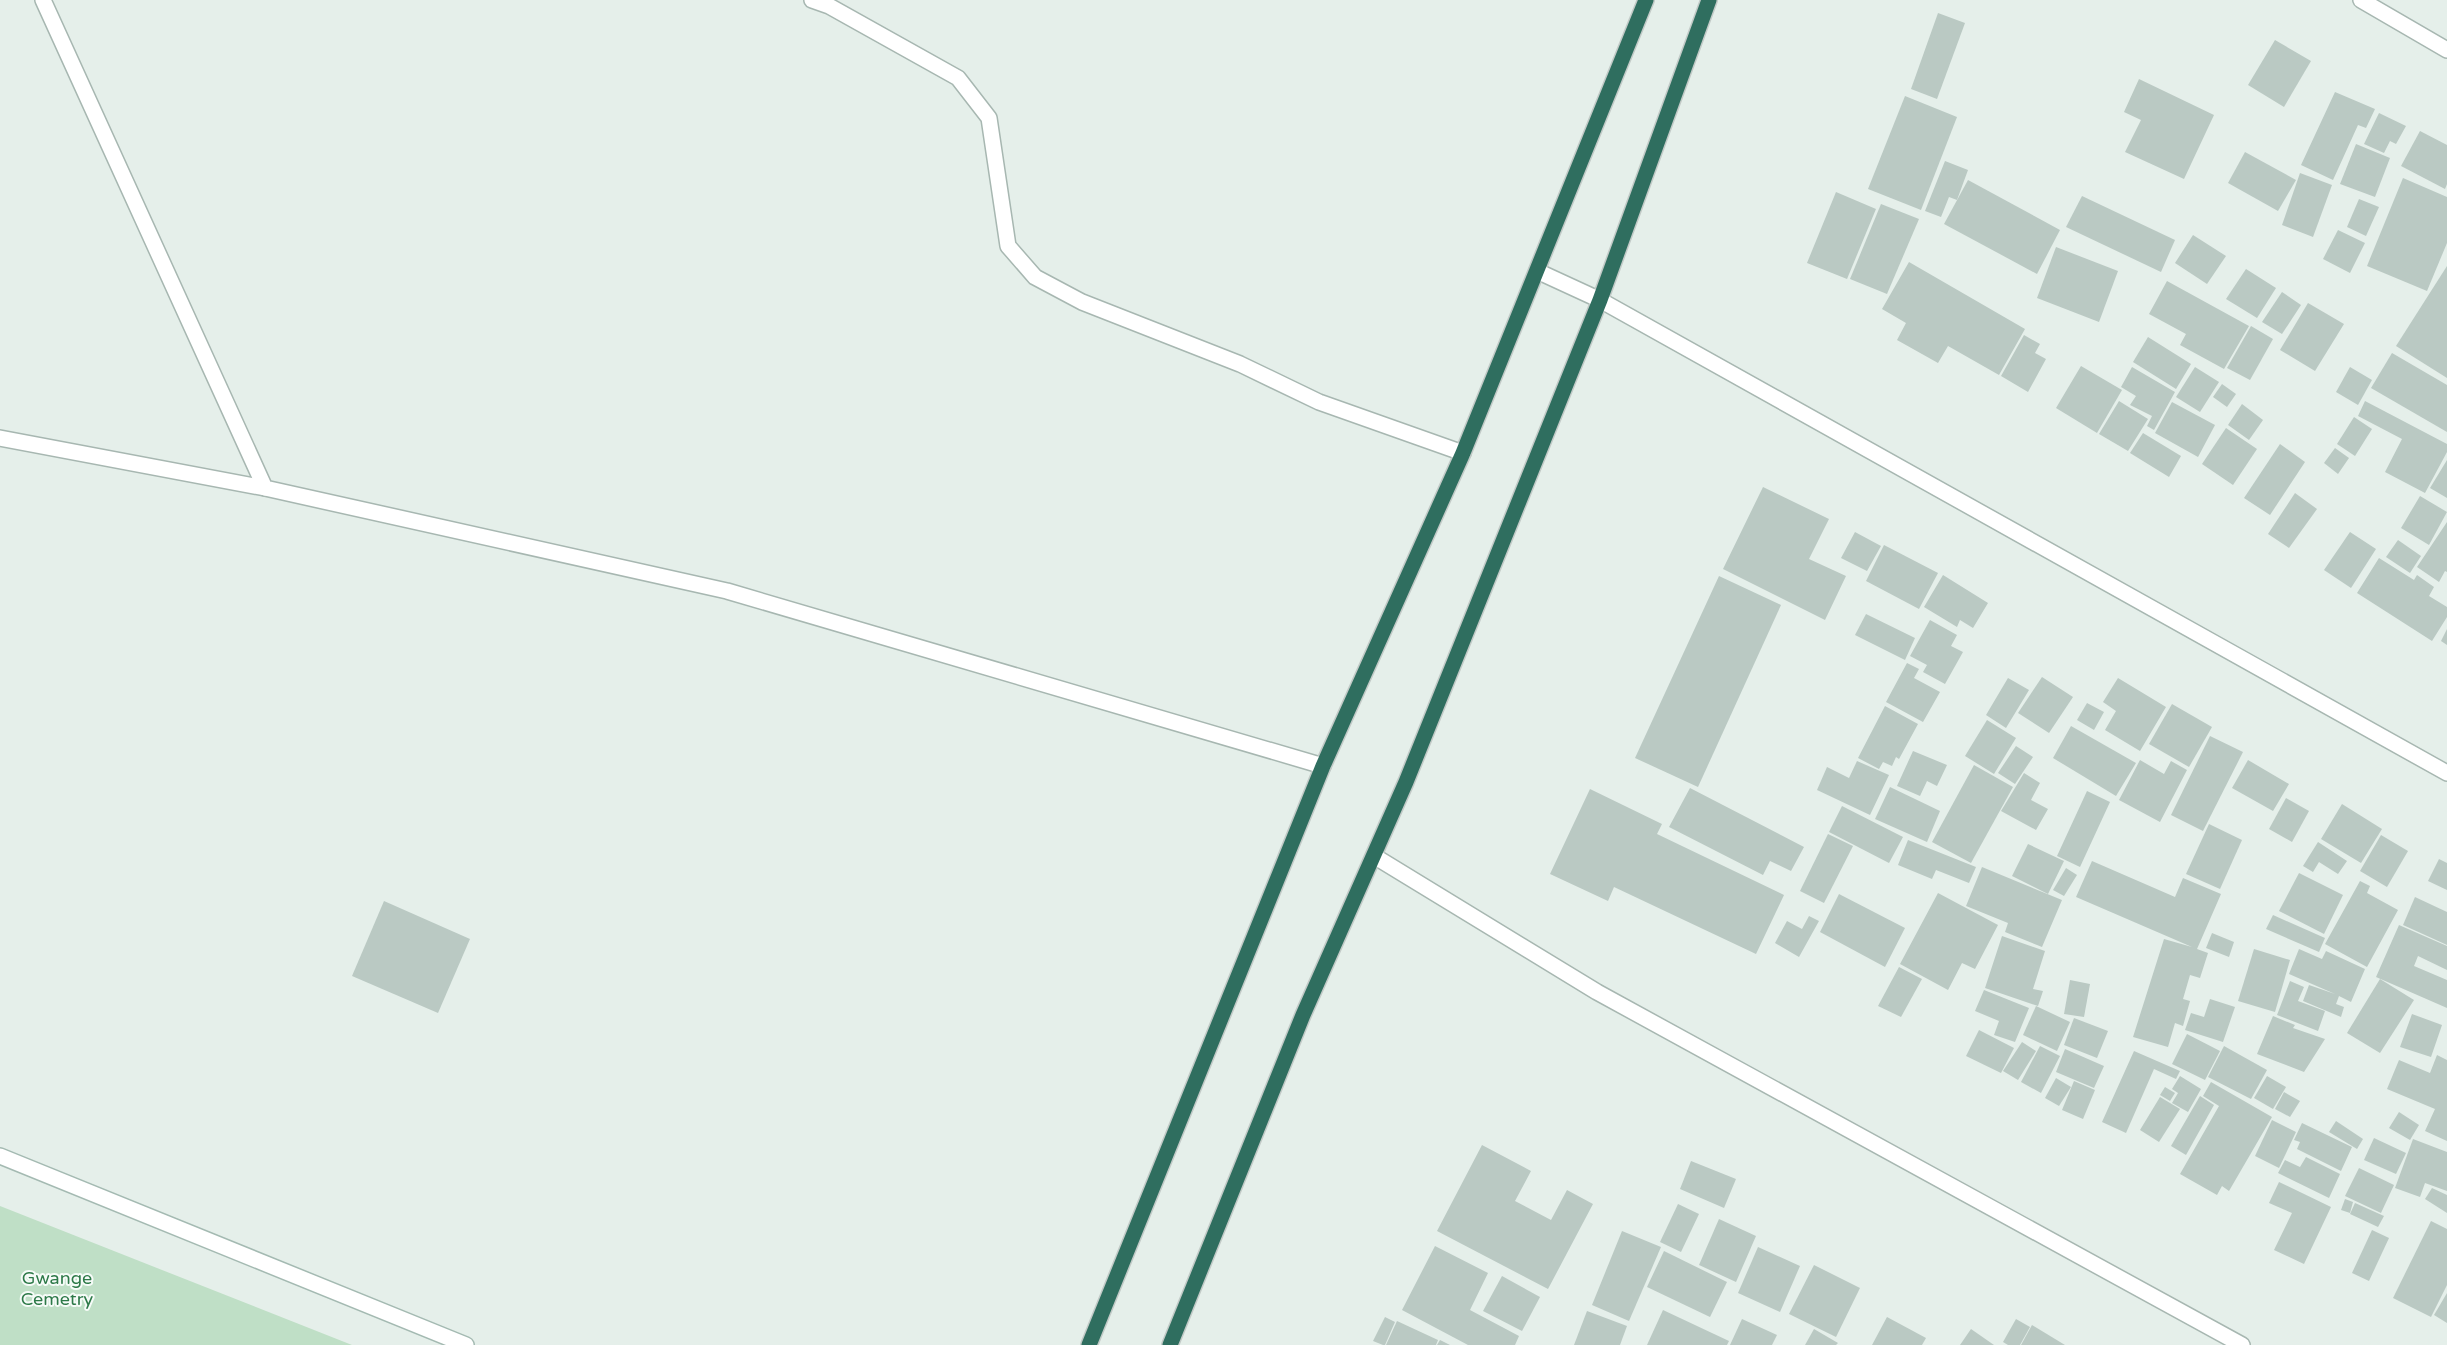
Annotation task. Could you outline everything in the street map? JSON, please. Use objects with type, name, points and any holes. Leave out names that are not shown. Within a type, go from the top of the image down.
[{"type":"highway","points":[[1089,1345],[1323,766],[1463,453],[1646,0]]},
{"type":"highway","points":[[1170,1345],[1303,1015],[1406,782],[1600,300],[1709,0]]},
{"type":"street","points":[[43,0],[266,488]]},
{"type":"street","points":[[812,0],[829,6],[958,78],[989,118],[1008,246],[1034,277],[1082,302],[1240,364],[1319,402],[1463,453]]},
{"type":"street","points":[[2360,0],[2447,50]]},
{"type":"street","points":[[1537,270],[1600,300],[2447,773]]},
{"type":"street","points":[[0,438],[266,488],[727,591],[1323,766]]},
{"type":"street","points":[[1374,856],[1597,992],[2242,1345]]},
{"type":"street","points":[[0,1156],[466,1345]]},
{"type":"green space","name":"Gwange Cemetry","points":[[0,1206],[352,1345],[0,1345]]},
{"type":"building","points":[[1938,13],[1965,23],[1937,99],[1911,89]]},
{"type":"building","points":[[2275,40],[2311,61],[2284,107],[2248,85]]},
{"type":"building","points":[[2139,79],[2214,115],[2184,179],[2125,152],[2141,120],[2124,112]]},
{"type":"building","points":[[2335,92],[2375,109],[2366,128],[2358,125],[2333,180],[2301,165]]},
{"type":"building","points":[[1905,96],[1957,117],[1921,210],[1868,189]]},
{"type":"building","points":[[2379,113],[2406,126],[2396,144],[2390,141],[2384,153],[2364,144]]},
{"type":"building","points":[[2420,131],[2447,145],[2447,184],[2445,189],[2401,166]]},
{"type":"building","points":[[2356,144],[2390,158],[2375,197],[2340,184]]},
{"type":"building","points":[[2245,152],[2296,180],[2278,211],[2228,183]]},
{"type":"building","points":[[1945,161],[1968,170],[1957,200],[1949,197],[1941,217],[1925,211]]},
{"type":"building","points":[[2300,173],[2332,185],[2313,237],[2282,225]]},
{"type":"building","points":[[2403,178],[2447,197],[2447,243],[2427,291],[2367,266]]},
{"type":"building","points":[[1968,180],[2060,230],[2037,274],[1944,224]]},
{"type":"building","points":[[1836,192],[1876,209],[1847,279],[1807,263]]},
{"type":"building","points":[[2082,196],[2175,240],[2161,272],[2066,227]]},
{"type":"building","points":[[2359,199],[2379,207],[2366,236],[2347,227]]},
{"type":"building","points":[[1881,204],[1919,219],[1887,294],[1850,279]]},
{"type":"building","points":[[2338,230],[2365,243],[2350,273],[2323,259]]},
{"type":"building","points":[[2193,235],[2226,256],[2207,284],[2175,263]]},
{"type":"building","points":[[2056,247],[2118,271],[2099,322],[2037,298]]},
{"type":"building","points":[[1909,262],[2025,329],[1999,375],[1948,346],[1938,363],[1897,340],[1906,323],[1882,309]]},
{"type":"building","points":[[2447,266],[2447,378],[2396,346]]},
{"type":"building","points":[[2246,269],[2276,288],[2257,318],[2226,299]]},
{"type":"building","points":[[2167,281],[2249,326],[2224,369],[2180,345],[2186,334],[2149,314]]},
{"type":"building","points":[[2282,292],[2301,305],[2282,334],[2262,322]]},
{"type":"building","points":[[2308,303],[2344,324],[2315,371],[2280,350]]},
{"type":"building","points":[[2251,326],[2273,339],[2250,380],[2227,368]]},
{"type":"building","points":[[2024,335],[2040,344],[2035,353],[2046,359],[2028,392],[2001,376]]},
{"type":"building","points":[[2148,337],[2191,364],[2176,389],[2133,362]]},
{"type":"building","points":[[2392,353],[2447,385],[2447,432],[2371,388]]},
{"type":"building","points":[[2081,366],[2122,390],[2097,433],[2056,408]]},
{"type":"building","points":[[2132,367],[2175,392],[2154,430],[2147,426],[2152,416],[2130,405],[2136,396],[2121,387]]},
{"type":"building","points":[[2195,367],[2219,382],[2200,412],[2176,397]]},
{"type":"building","points":[[2350,367],[2372,380],[2358,405],[2336,392]]},
{"type":"building","points":[[2222,384],[2236,394],[2227,407],[2213,397]]},
{"type":"building","points":[[2119,401],[2148,419],[2128,451],[2099,434]]},
{"type":"building","points":[[2365,401],[2447,444],[2447,452],[2425,493],[2385,472],[2402,439],[2358,416]]},
{"type":"building","points":[[2172,402],[2215,425],[2198,457],[2155,433]]},
{"type":"building","points":[[2242,404],[2263,420],[2249,440],[2228,425]]},
{"type":"building","points":[[2354,417],[2372,429],[2355,456],[2337,444]]},
{"type":"building","points":[[2226,428],[2257,449],[2233,485],[2202,464]]},
{"type":"building","points":[[2143,433],[2181,456],[2169,477],[2130,453]]},
{"type":"building","points":[[2280,444],[2305,462],[2270,515],[2244,498]]},
{"type":"building","points":[[2335,448],[2349,458],[2338,474],[2324,463]]},
{"type":"building","points":[[2447,460],[2447,498],[2430,488]]},
{"type":"building","points":[[1763,487],[1829,519],[1809,559],[1846,576],[1825,620],[1723,569]]},
{"type":"building","points":[[2295,493],[2317,509],[2289,548],[2268,534]]},
{"type":"building","points":[[2420,496],[2447,512],[2429,545],[2401,528]]},
{"type":"building","points":[[2447,522],[2447,572],[2445,571],[2439,582],[2417,567]]},
{"type":"building","points":[[1855,532],[1881,546],[1867,571],[1841,558]]},
{"type":"building","points":[[2350,532],[2376,549],[2351,588],[2324,570]]},
{"type":"building","points":[[2398,540],[2421,556],[2410,573],[2386,557]]},
{"type":"building","points":[[1884,545],[1938,573],[1919,609],[1866,581]]},
{"type":"building","points":[[2379,558],[2414,580],[2417,575],[2434,587],[2429,596],[2447,607],[2447,617],[2432,641],[2357,593]]},
{"type":"building","points":[[1943,575],[1988,603],[1973,628],[1960,620],[1957,627],[1924,607]]},
{"type":"building","points":[[1719,576],[1781,605],[1698,787],[1635,758]]},
{"type":"building","points":[[1866,614],[1915,638],[1905,660],[1855,635]]},
{"type":"building","points":[[1930,620],[1957,635],[1951,646],[1963,652],[1945,684],[1923,672],[1927,665],[1910,656]]},
{"type":"building","points":[[2447,629],[2447,645],[2441,641]]},
{"type":"building","points":[[1907,663],[1919,669],[1914,678],[1940,692],[1923,722],[1886,702]]},
{"type":"building","points":[[2042,677],[2073,697],[2049,733],[2018,713]]},
{"type":"building","points":[[2008,678],[2029,690],[2006,728],[1986,715]]},
{"type":"building","points":[[2118,678],[2166,707],[2140,751],[2105,730],[2116,711],[2103,702]]},
{"type":"building","points":[[2087,703],[2104,712],[2094,730],[2077,720]]},
{"type":"building","points":[[2172,704],[2212,727],[2189,767],[2149,744]]},
{"type":"building","points":[[1885,706],[1918,724],[1899,759],[1896,757],[1892,766],[1883,762],[1879,769],[1858,758]]},
{"type":"building","points":[[1987,720],[2016,738],[1994,774],[1965,756]]},
{"type":"building","points":[[2071,726],[2136,763],[2116,796],[2053,758]]},
{"type":"building","points":[[2210,736],[2243,752],[2203,831],[2171,815]]},
{"type":"building","points":[[2016,746],[2033,757],[2015,784],[1998,773]]},
{"type":"building","points":[[1913,751],[1947,765],[1937,786],[1927,781],[1920,796],[1897,786]]},
{"type":"building","points":[[2140,760],[2164,774],[2171,761],[2187,770],[2160,822],[2119,800]]},
{"type":"building","points":[[2248,760],[2289,784],[2273,811],[2232,788]]},
{"type":"building","points":[[1857,761],[1889,775],[1870,815],[1817,790],[1827,767],[1849,778]]},
{"type":"building","points":[[1974,765],[2013,787],[1971,863],[1932,842]]},
{"type":"building","points":[[2024,773],[2040,783],[2031,800],[2048,809],[2036,830],[2001,811]]},
{"type":"building","points":[[1890,787],[1940,811],[1927,842],[1875,819]]},
{"type":"building","points":[[1690,788],[1804,847],[1791,871],[1770,861],[1763,875],[1669,827]]},
{"type":"building","points":[[1590,789],[1662,824],[1657,834],[1784,895],[1756,954],[1614,887],[1608,901],[1550,874]]},
{"type":"building","points":[[2087,791],[2110,802],[2080,867],[2057,856]]},
{"type":"building","points":[[2286,798],[2309,811],[2292,842],[2269,829]]},
{"type":"building","points":[[2342,804],[2382,829],[2361,863],[2321,839]]},
{"type":"building","points":[[1842,806],[1903,837],[1889,863],[1829,832]]},
{"type":"building","points":[[2209,824],[2242,840],[2220,889],[2186,874]]},
{"type":"building","points":[[1828,834],[1853,846],[1824,903],[1800,891]]},
{"type":"building","points":[[2381,835],[2408,851],[2387,887],[2360,871]]},
{"type":"building","points":[[1908,840],[1976,867],[1969,883],[1936,870],[1932,879],[1898,865]]},
{"type":"building","points":[[2318,842],[2347,861],[2338,874],[2319,862],[2313,872],[2303,866]]},
{"type":"building","points":[[2028,844],[2064,861],[2048,894],[2012,876]]},
{"type":"building","points":[[2439,859],[2447,863],[2447,890],[2428,881]]},
{"type":"building","points":[[2092,861],[2175,897],[2183,878],[2221,894],[2197,949],[2208,953],[2200,978],[2190,975],[2183,999],[2190,1001],[2183,1026],[2175,1023],[2168,1047],[2133,1037],[2164,939],[2192,947],[2076,897]]},
{"type":"building","points":[[1982,867],[2062,900],[2042,947],[2005,932],[2008,923],[1966,906]]},
{"type":"building","points":[[2066,868],[2077,875],[2064,896],[2053,890]]},
{"type":"building","points":[[2299,873],[2343,895],[2324,934],[2279,911]]},
{"type":"building","points":[[2360,881],[2370,886],[2367,893],[2398,910],[2367,967],[2325,944]]},
{"type":"building","points":[[1938,893],[1998,925],[1975,969],[1962,963],[1948,990],[1900,964]]},
{"type":"building","points":[[1839,894],[1905,928],[1885,967],[1820,932]]},
{"type":"building","points":[[2415,897],[2447,912],[2447,945],[2403,925]]},
{"type":"building","points":[[384,901],[470,939],[438,1013],[352,976]]},
{"type":"building","points":[[2273,915],[2325,938],[2319,952],[2266,929]]},
{"type":"building","points":[[1809,916],[1819,921],[1799,957],[1775,943],[1787,921],[1802,929]]},
{"type":"building","points":[[2399,925],[2447,946],[2447,970],[2418,956],[2414,966],[2447,980],[2447,1008],[2376,977]]},
{"type":"building","points":[[2212,933],[2234,942],[2229,957],[2206,948]]},
{"type":"building","points":[[2002,936],[2045,951],[2033,989],[2043,991],[2038,1006],[1985,988]]},
{"type":"building","points":[[2254,949],[2290,960],[2275,1012],[2238,1001]]},
{"type":"building","points":[[2299,949],[2322,959],[2326,951],[2365,969],[2351,1002],[2339,996],[2336,1004],[2344,1007],[2341,1017],[2303,1001],[2309,985],[2335,994],[2289,974]]},
{"type":"building","points":[[1899,967],[1922,979],[1901,1017],[1878,1006]]},
{"type":"building","points":[[2380,979],[2414,1000],[2380,1053],[2347,1033]]},
{"type":"building","points":[[2070,980],[2090,984],[2084,1017],[2064,1014]]},
{"type":"building","points":[[2290,981],[2304,987],[2298,1001],[2325,1011],[2318,1031],[2277,1015]]},
{"type":"building","points":[[1984,990],[2029,1008],[2015,1042],[1994,1035],[1999,1021],[1975,1011]]},
{"type":"building","points":[[2210,999],[2235,1007],[2223,1042],[2185,1030],[2191,1013],[2204,1017]]},
{"type":"building","points":[[2036,1006],[2070,1022],[2057,1051],[2023,1035]]},
{"type":"building","points":[[2412,1014],[2442,1025],[2431,1057],[2400,1047]]},
{"type":"building","points":[[2273,1016],[2295,1025],[2293,1028],[2325,1039],[2304,1072],[2257,1054]]},
{"type":"building","points":[[2074,1018],[2108,1031],[2097,1058],[2064,1045]]},
{"type":"building","points":[[1979,1030],[2014,1048],[2001,1073],[1966,1056]]},
{"type":"building","points":[[2187,1034],[2220,1051],[2205,1080],[2172,1064]]},
{"type":"building","points":[[2022,1042],[2036,1051],[2018,1080],[2003,1071]]},
{"type":"building","points":[[2040,1046],[2060,1056],[2041,1093],[2021,1082]]},
{"type":"building","points":[[2224,1046],[2267,1070],[2251,1099],[2208,1077]]},
{"type":"building","points":[[2065,1049],[2104,1066],[2094,1088],[2056,1072]]},
{"type":"building","points":[[2134,1051],[2180,1071],[2176,1079],[2154,1069],[2126,1133],[2102,1122]]},
{"type":"building","points":[[2437,1055],[2447,1060],[2447,1141],[2425,1131],[2435,1109],[2387,1089],[2399,1060],[2430,1073]]},
{"type":"building","points":[[2180,1076],[2201,1089],[2188,1112],[2172,1103],[2178,1093],[2172,1089]]},
{"type":"building","points":[[2267,1076],[2286,1087],[2273,1109],[2254,1098]]},
{"type":"building","points":[[2056,1078],[2071,1087],[2059,1106],[2045,1098]]},
{"type":"building","points":[[2074,1081],[2095,1090],[2083,1119],[2062,1110]]},
{"type":"building","points":[[2211,1082],[2272,1117],[2229,1191],[2222,1186],[2217,1195],[2180,1174],[2219,1106],[2203,1096]]},
{"type":"building","points":[[2165,1087],[2175,1093],[2170,1101],[2160,1095]]},
{"type":"building","points":[[2284,1092],[2300,1101],[2290,1117],[2275,1109]]},
{"type":"building","points":[[2200,1096],[2214,1105],[2186,1155],[2171,1146]]},
{"type":"building","points":[[2160,1097],[2180,1109],[2159,1142],[2140,1130]]},
{"type":"building","points":[[2399,1112],[2419,1125],[2410,1140],[2389,1128]]},
{"type":"building","points":[[2272,1120],[2296,1132],[2279,1168],[2255,1156]]},
{"type":"building","points":[[2336,1121],[2363,1139],[2357,1149],[2329,1132]]},
{"type":"building","points":[[2302,1123],[2352,1147],[2341,1171],[2297,1149],[2300,1142],[2294,1140]]},
{"type":"building","points":[[2374,1138],[2406,1153],[2396,1174],[2364,1160]]},
{"type":"building","points":[[2413,1139],[2447,1152],[2447,1191],[2425,1183],[2420,1197],[2395,1188]]},
{"type":"building","points":[[1482,1145],[1531,1171],[1515,1201],[1551,1220],[1567,1190],[1593,1204],[1548,1289],[1437,1231]]},
{"type":"building","points":[[2306,1157],[2340,1174],[2329,1198],[2278,1173],[2285,1160],[2300,1167]]},
{"type":"building","points":[[1691,1161],[1736,1179],[1724,1208],[1680,1189]]},
{"type":"building","points":[[2359,1168],[2394,1185],[2381,1213],[2345,1196]]},
{"type":"building","points":[[2279,1182],[2331,1207],[2304,1264],[2274,1250],[2292,1213],[2269,1203]]},
{"type":"building","points":[[2432,1188],[2447,1195],[2447,1213],[2425,1199]]},
{"type":"building","points":[[2345,1199],[2353,1202],[2350,1213],[2341,1210]]},
{"type":"building","points":[[2355,1203],[2384,1216],[2378,1227],[2350,1214]]},
{"type":"building","points":[[1678,1204],[1699,1214],[1681,1252],[1660,1242]]},
{"type":"building","points":[[1719,1219],[1756,1236],[1736,1282],[1699,1265]]},
{"type":"building","points":[[2431,1221],[2447,1229],[2447,1285],[2431,1317],[2393,1298]]},
{"type":"building","points":[[2372,1230],[2389,1238],[2369,1281],[2352,1273]]},
{"type":"building","points":[[1622,1231],[1661,1247],[1629,1321],[1592,1305]]},
{"type":"building","points":[[1435,1246],[1488,1273],[1470,1310],[1519,1336],[1515,1345],[1468,1345],[1402,1310]]},
{"type":"building","points":[[1758,1247],[1800,1266],[1780,1312],[1738,1293]]},
{"type":"building","points":[[1664,1251],[1727,1282],[1710,1317],[1647,1287]]},
{"type":"building","points":[[1814,1265],[1860,1288],[1836,1337],[1789,1314]]},
{"type":"building","points":[[1502,1276],[1540,1297],[1522,1331],[1483,1311]]},
{"type":"building","points":[[2447,1293],[2447,1323],[2434,1315]]},
{"type":"building","points":[[1663,1310],[1729,1341],[1727,1345],[1647,1345]]},
{"type":"building","points":[[1587,1311],[1627,1326],[1620,1345],[1574,1345]]},
{"type":"building","points":[[1385,1317],[1395,1322],[1385,1345],[1383,1345],[1373,1341]]},
{"type":"building","points":[[1887,1317],[1926,1338],[1922,1345],[1872,1345]]},
{"type":"building","points":[[1742,1319],[1777,1335],[1772,1345],[1730,1345]]},
{"type":"building","points":[[2016,1319],[2030,1327],[2020,1345],[2008,1345],[2003,1342]]},
{"type":"building","points":[[1397,1321],[1438,1340],[1436,1345],[1386,1345]]},
{"type":"building","points":[[2032,1325],[2065,1345],[2021,1345]]},
{"type":"building","points":[[1814,1329],[1838,1343],[1836,1345],[1805,1345]]},
{"type":"building","points":[[1971,1329],[1994,1345],[1960,1345]]},
{"type":"building","points":[[1440,1340],[1450,1345],[1437,1345]]}]
